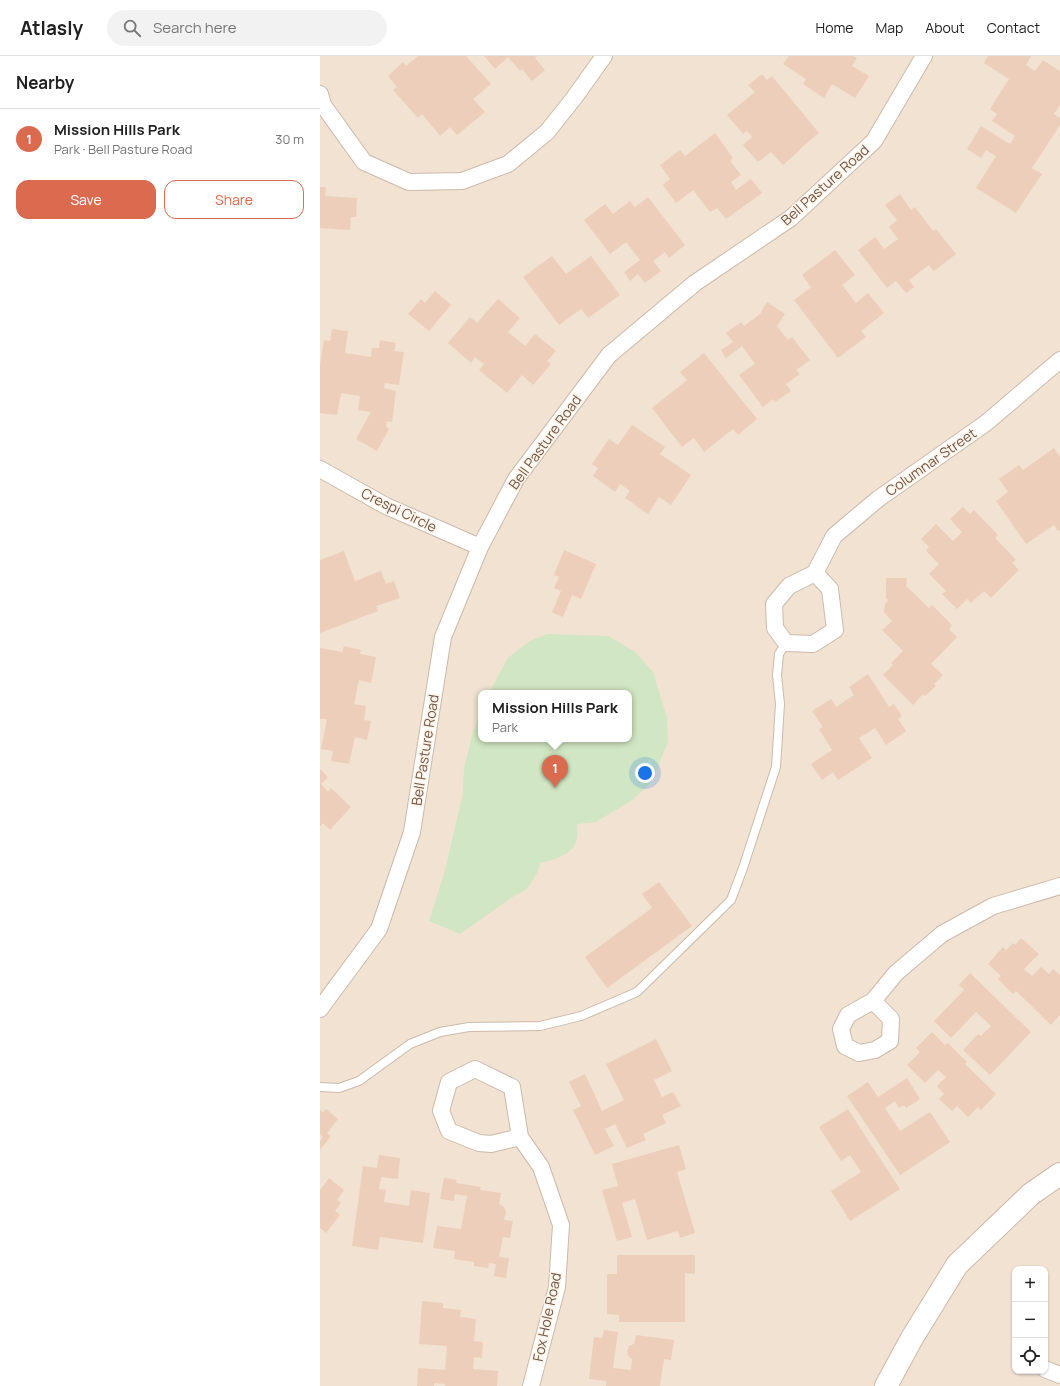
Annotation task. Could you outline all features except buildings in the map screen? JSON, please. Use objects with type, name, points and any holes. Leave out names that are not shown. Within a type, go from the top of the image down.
[{"type":"street","points":[[320,94],[323,105],[364,162],[409,182],[462,181],[508,164],[547,132],[604,56]]},
{"type":"street","name":"Bell Pasture Road","points":[[320,1009],[379,930],[412,832],[442,637],[480,547],[516,479],[609,355],[695,283],[791,218],[874,141],[924,56]]},
{"type":"street","name":"Columnar Street","points":[[815,573],[834,536],[878,500],[986,423],[1060,360]]},
{"type":"street","name":"Crespi Circle","points":[[320,469],[386,506],[480,547]]},
{"type":"street","points":[[815,573],[830,589],[835,630],[813,644],[786,643],[775,628],[774,604],[789,586],[815,573]]},
{"type":"street","points":[[873,1001],[896,973],[942,934],[993,906],[1060,886]]},
{"type":"street","name":"Fox Hole Road","points":[[520,1137],[491,1144],[479,1143],[449,1132],[441,1111],[449,1082],[475,1069],[512,1087],[520,1137],[541,1167],[561,1225],[556,1287],[531,1386]]},
{"type":"street","points":[[886,1386],[912,1338],[957,1265],[1031,1194],[1060,1174]]},
{"type":"street","points":[[1048,1370],[1060,1375]]},
{"type":"lane","points":[[320,1087],[339,1088],[359,1081],[410,1044],[440,1032],[469,1027],[540,1026],[581,1016],[637,992],[731,900],[776,767],[780,704],[777,675],[779,654],[786,643]]},
{"type":"shaded area","points":[[320,56],[1060,56],[1060,1386],[320,1386]]},
{"type":"green space","points":[[547,634],[608,636],[635,652],[653,672],[667,718],[668,742],[651,783],[632,800],[596,822],[577,824],[576,843],[569,852],[558,858],[540,863],[537,873],[527,889],[514,896],[460,934],[429,921],[445,871],[463,793],[464,769],[473,732],[478,719],[478,742],[632,742],[632,690],[491,690],[508,658],[528,642]]},
{"type":"place","name":"Mission Hills Park","points":[[555,788]]}]
